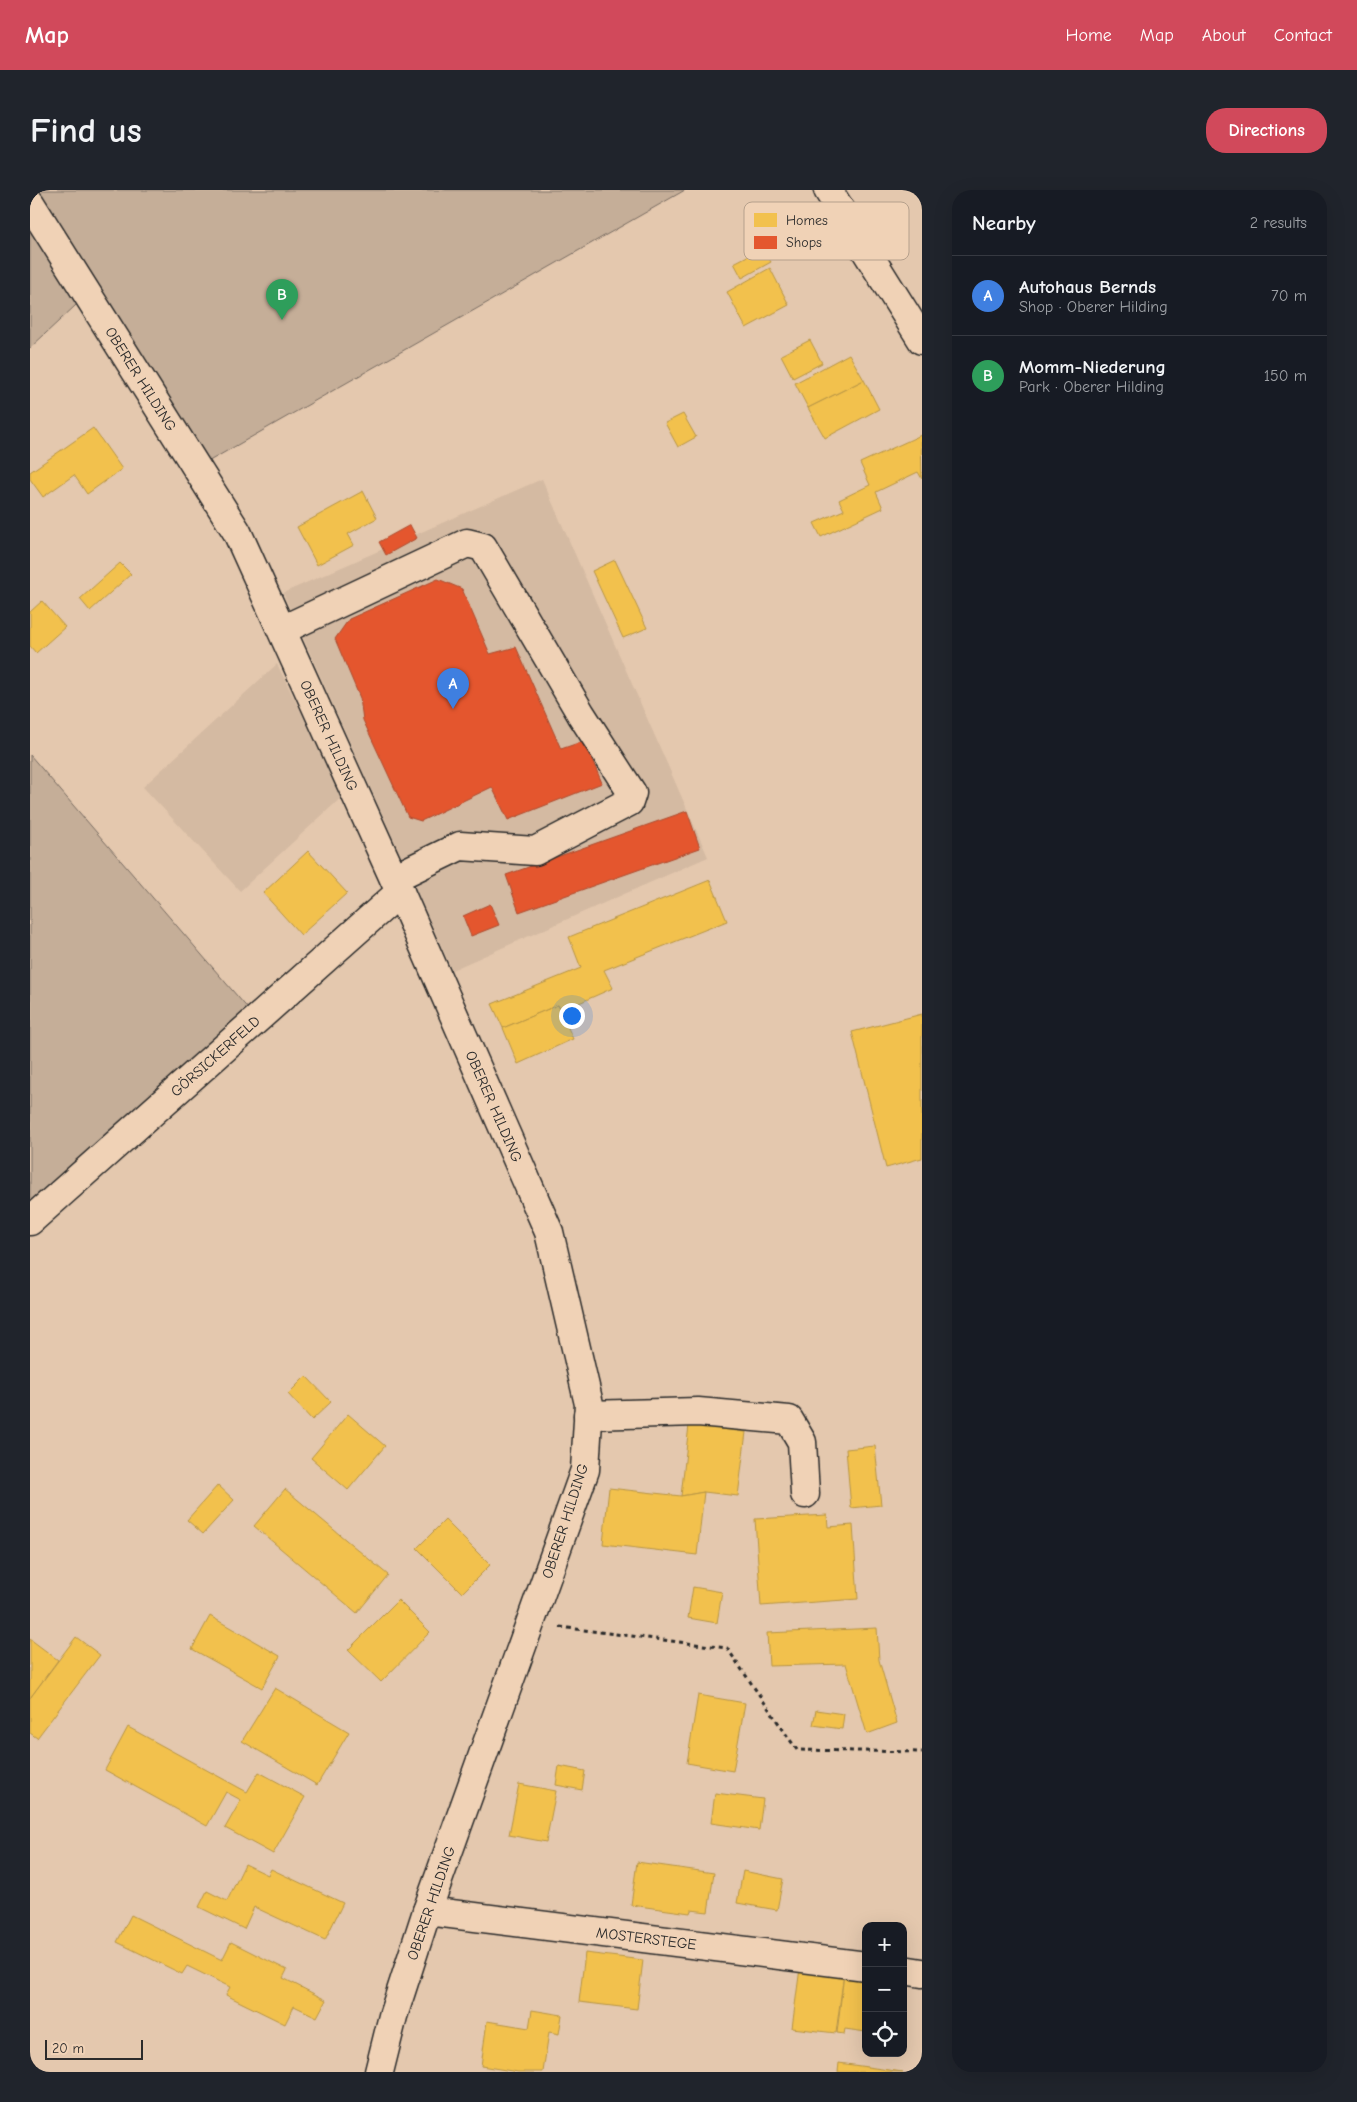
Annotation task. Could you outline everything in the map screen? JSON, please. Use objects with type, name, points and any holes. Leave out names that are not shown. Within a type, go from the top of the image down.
[{"type":"street","points":[[828,190],[836,202]]},
{"type":"street","name":"OBERER HILDING","points":[[30,203],[237,532],[398,885],[549,1232],[589,1404],[585,1470],[427,1911],[393,2016],[379,2072]]},
{"type":"street","points":[[872,260],[922,340]]},
{"type":"street","name":"GÖRSICKERFELD","points":[[30,1221],[398,885],[460,846],[535,851],[629,802],[632,793],[581,714],[483,547],[467,543],[282,630]]},
{"type":"street","points":[[588,1415],[698,1412],[789,1420],[802,1442],[805,1494]]},
{"type":"street","name":"MOSTERSTEGE","points":[[427,1911],[862,1965]]},
{"type":"street","points":[[907,1971],[922,1973]]},
{"type":"path","points":[[530,1624],[727,1648],[798,1750],[922,1752]]},
{"type":"shaded area","points":[[30,190],[685,190],[197,468],[90,292],[30,348]]},
{"type":"shaded area","points":[[542,479],[708,857],[452,970],[283,593]]},
{"type":"shaded area","points":[[277,664],[343,796],[240,891],[143,787]]},
{"type":"shaded area","points":[[30,755],[250,1011],[30,1205]]},
{"type":"building: Homes","points":[[744,258],[744,260],[770,260],[771,262],[742,278],[734,263]]},
{"type":"building: Homes","points":[[770,268],[789,305],[746,328],[727,292]]},
{"type":"building: Homes","points":[[810,340],[822,363],[793,378],[781,355]]},
{"type":"building: Homes","points":[[849,354],[864,380],[808,408],[795,383]]},
{"type":"building: Homes","points":[[864,380],[879,409],[825,438],[808,408]]},
{"type":"building: Homes","points":[[683,414],[696,437],[678,447],[665,423]]},
{"type":"building: Homes","points":[[93,428],[122,469],[87,494],[74,475],[43,497],[30,479],[30,472]]},
{"type":"building: Homes","points":[[921,435],[922,479],[918,472],[876,492],[883,508],[821,537],[814,523],[844,510],[839,500],[870,485],[860,463]]},
{"type":"building: Homes","points":[[363,491],[377,518],[348,534],[354,545],[317,565],[297,527]]},
{"type":"building: Homes","points":[[615,560],[647,628],[623,638],[592,571]]},
{"type":"building: Homes","points":[[120,563],[131,574],[90,611],[80,599]]},
{"type":"building: Homes","points":[[42,601],[65,627],[36,653],[30,646],[30,612]]},
{"type":"building: Homes","points":[[308,851],[347,893],[301,935],[263,893]]},
{"type":"building: Homes","points":[[710,880],[727,921],[604,970],[613,988],[561,1011],[558,1005],[503,1028],[492,1004],[581,968],[569,937]]},
{"type":"building: Homes","points":[[558,1005],[573,1039],[518,1064],[503,1028]]},
{"type":"building: Homes","points":[[922,1014],[922,1158],[886,1168],[852,1032]]},
{"type":"building: Homes","points":[[306,1376],[331,1402],[312,1420],[288,1394]]},
{"type":"building: Homes","points":[[348,1414],[385,1446],[348,1490],[311,1458]]},
{"type":"building: Homes","points":[[689,1425],[746,1432],[738,1496],[704,1492],[681,1496]]},
{"type":"building: Homes","points":[[875,1446],[881,1505],[851,1508],[846,1449]]},
{"type":"building: Homes","points":[[218,1485],[234,1500],[203,1534],[187,1520]]},
{"type":"building: Homes","points":[[609,1488],[681,1496],[704,1492],[697,1555],[603,1544]]},
{"type":"building: Homes","points":[[285,1489],[388,1575],[357,1613],[254,1526]]},
{"type":"building: Homes","points":[[827,1515],[828,1527],[853,1525],[858,1599],[761,1606],[755,1519]]},
{"type":"building: Homes","points":[[445,1520],[490,1565],[462,1593],[417,1548]]},
{"type":"building: Homes","points":[[693,1587],[722,1592],[717,1623],[688,1618]]},
{"type":"building: Homes","points":[[398,1600],[430,1632],[381,1682],[348,1650]]},
{"type":"building: Homes","points":[[210,1616],[280,1656],[262,1688],[192,1649]]},
{"type":"building: Homes","points":[[877,1628],[879,1660],[897,1723],[867,1734],[846,1664],[769,1666],[767,1633]]},
{"type":"building: Homes","points":[[76,1637],[100,1655],[37,1738],[30,1733],[30,1698]]},
{"type":"building: Homes","points":[[30,1639],[58,1660],[30,1698]]},
{"type":"building: Homes","points":[[275,1688],[349,1732],[317,1785],[242,1741]]},
{"type":"building: Homes","points":[[698,1695],[745,1703],[733,1771],[687,1763]]},
{"type":"building: Homes","points":[[816,1710],[844,1714],[842,1729],[813,1725]]},
{"type":"building: Homes","points":[[128,1727],[247,1792],[259,1772],[305,1797],[273,1854],[225,1828],[241,1800],[226,1792],[207,1826],[105,1770]]},
{"type":"building: Homes","points":[[559,1766],[585,1771],[582,1790],[556,1785]]},
{"type":"building: Homes","points":[[519,1784],[556,1791],[546,1842],[509,1835]]},
{"type":"building: Homes","points":[[715,1793],[763,1799],[759,1830],[711,1823]]},
{"type":"building: Homes","points":[[637,1862],[714,1873],[708,1912],[691,1910],[690,1913],[631,1905]]},
{"type":"building: Homes","points":[[245,1864],[268,1875],[271,1869],[343,1903],[325,1940],[254,1907],[244,1929],[199,1907],[207,1891],[227,1901]]},
{"type":"building: Homes","points":[[743,1871],[783,1879],[777,1910],[737,1903]]},
{"type":"building: Homes","points":[[131,1915],[222,1960],[231,1942],[287,1970],[283,1978],[326,2000],[317,2017],[294,2006],[285,2024],[226,1995],[230,1987],[187,1966],[182,1974],[117,1942]]},
{"type":"building: Homes","points":[[585,1953],[643,1960],[637,2009],[579,2002]]},
{"type":"building: Homes","points":[[800,1968],[844,1973],[836,2033],[792,2028]]},
{"type":"building: Homes","points":[[844,1974],[862,1976],[862,2031],[845,2029],[844,2034],[837,2033]]},
{"type":"building: Homes","points":[[532,2010],[562,2015],[559,2034],[549,2032],[543,2072],[518,2072],[481,2066],[487,2021],[529,2028]]},
{"type":"building: Homes","points":[[839,2063],[903,2072],[838,2072]]},
{"type":"building: Shops","points":[[410,525],[417,538],[386,555],[379,542]]},
{"type":"building: Shops","points":[[438,579],[462,589],[490,654],[516,647],[561,749],[584,741],[602,783],[508,820],[492,787],[421,821],[408,817],[363,720],[360,698],[335,639],[349,619]]},
{"type":"building: Shops","points":[[687,811],[700,848],[519,912],[506,875]]},
{"type":"building: Shops","points":[[490,904],[499,925],[471,936],[463,916]]},
{"type":"place","name":"Momm-Niederung","points":[[282,320]]},
{"type":"place","name":"Autohaus Bernds","points":[[453,709]]}]
